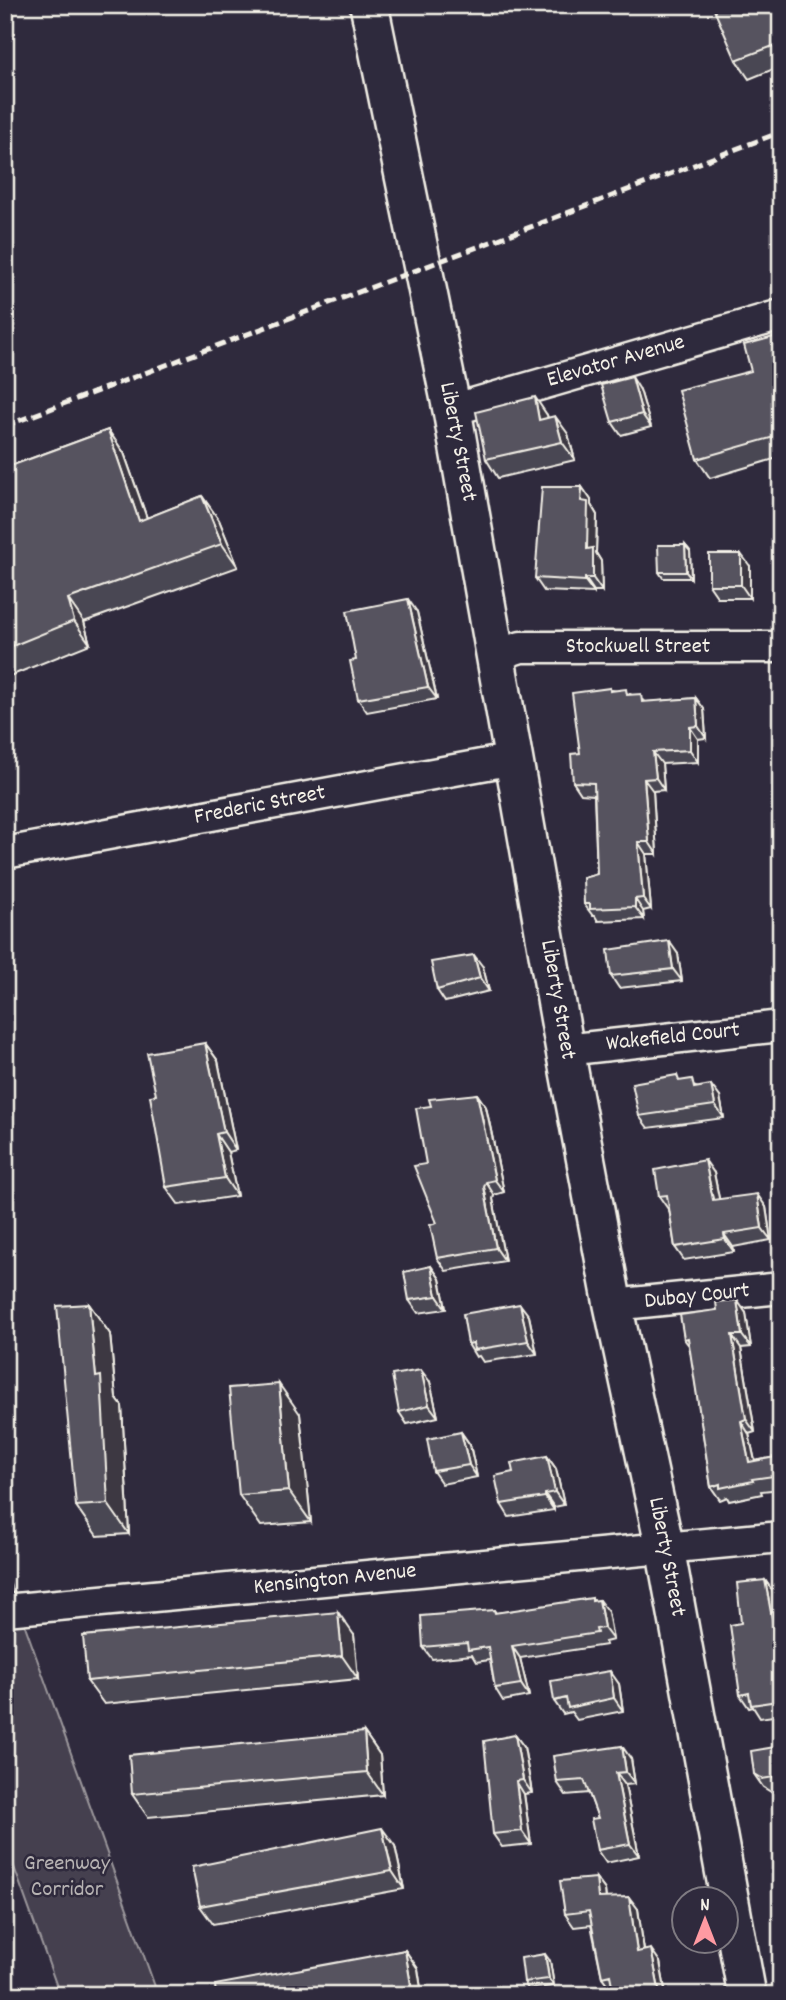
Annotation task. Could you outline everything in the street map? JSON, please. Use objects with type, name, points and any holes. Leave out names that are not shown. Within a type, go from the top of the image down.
[{"type":"street","name":"Liberty Street","points":[[369,5],[452,410],[565,1050],[613,1305],[665,1548],[747,1995]]},
{"type":"street","name":"Elevator Avenue","points":[[452,410],[781,315]]},
{"type":"street","name":"Stockwell Street","points":[[497,655],[521,647],[781,648]]},
{"type":"street","name":"Frederic Street","points":[[5,853],[514,759]]},
{"type":"street","name":"Wakefield Court","points":[[565,1050],[781,1026]]},
{"type":"street","name":"Dubay Court","points":[[613,1305],[781,1288]]},
{"type":"street","name":"Kensington Avenue","points":[[5,1610],[781,1537]]},
{"type":"green space","name":"Greenway Corridor","points":[[5,1570],[158,1995],[60,1995],[5,1842]]},
{"type":"building","points":[[712,5],[781,5],[781,43],[736,60]]},
{"type":"building","points":[[781,335],[781,435],[697,459],[678,390],[751,371],[744,345]]},
{"type":"building","points":[[632,377],[642,414],[612,422],[601,385]]},
{"type":"building","points":[[535,397],[539,420],[555,416],[562,442],[486,459],[476,412]]},
{"type":"building","points":[[108,430],[139,521],[202,496],[222,544],[68,599],[74,621],[5,649],[5,468]]},
{"type":"building","points":[[542,487],[582,487],[581,501],[588,502],[587,549],[593,548],[593,578],[585,578],[585,581],[535,578]]},
{"type":"building","points":[[658,545],[685,545],[686,572],[659,572]]},
{"type":"building","points":[[709,554],[741,554],[741,585],[709,585]]},
{"type":"building","points":[[408,599],[428,687],[358,699],[350,661],[356,660],[347,611]]},
{"type":"building","points":[[610,688],[610,691],[626,689],[627,695],[641,694],[642,702],[696,698],[698,726],[690,727],[690,750],[653,752],[656,778],[644,779],[649,842],[638,842],[643,898],[635,899],[635,907],[590,909],[590,904],[584,904],[583,878],[597,874],[594,783],[573,782],[571,754],[580,753],[572,693]]},
{"type":"building","points":[[669,941],[673,969],[611,976],[608,950]]},
{"type":"building","points":[[474,955],[480,978],[437,990],[431,962]]},
{"type":"building","points":[[205,1043],[224,1132],[216,1134],[225,1178],[166,1187],[150,1096],[156,1095],[147,1053]]},
{"type":"building","points":[[677,1075],[679,1081],[692,1079],[694,1088],[711,1085],[715,1105],[639,1116],[632,1083]]},
{"type":"building","points":[[477,1094],[495,1180],[486,1182],[484,1187],[496,1248],[437,1258],[430,1225],[437,1223],[414,1166],[426,1164],[416,1108],[431,1106],[429,1099]]},
{"type":"building","points":[[705,1160],[713,1200],[757,1194],[762,1228],[724,1234],[725,1239],[675,1247],[667,1195],[659,1196],[655,1170]]},
{"type":"building","points":[[431,1266],[437,1296],[409,1300],[404,1272]]},
{"type":"building","points":[[737,1300],[742,1335],[732,1335],[746,1419],[741,1421],[749,1462],[781,1456],[781,1475],[752,1479],[753,1481],[720,1488],[720,1484],[711,1487],[688,1338],[684,1339],[680,1315],[717,1310],[716,1302]]},
{"type":"building","points":[[89,1304],[96,1377],[101,1376],[108,1504],[76,1506],[57,1306]]},
{"type":"building","points":[[520,1304],[528,1341],[474,1350],[473,1343],[468,1344],[463,1314]]},
{"type":"building","points":[[421,1370],[429,1405],[399,1412],[392,1375]]},
{"type":"building","points":[[279,1384],[289,1491],[239,1495],[229,1388]]},
{"type":"building","points":[[461,1432],[469,1465],[433,1471],[427,1439]]},
{"type":"building","points":[[547,1456],[555,1492],[545,1494],[545,1497],[501,1504],[495,1476],[513,1472],[511,1463]]},
{"type":"building","points":[[765,1580],[781,1667],[781,1721],[778,1701],[751,1705],[749,1693],[740,1695],[730,1625],[741,1623],[737,1583]]},
{"type":"building","points":[[592,1598],[592,1601],[599,1600],[604,1628],[596,1629],[597,1633],[512,1646],[521,1684],[495,1688],[488,1647],[468,1650],[467,1643],[423,1647],[421,1616],[494,1610],[495,1613]]},
{"type":"building","points":[[338,1612],[342,1656],[87,1681],[83,1636]]},
{"type":"building","points":[[610,1671],[614,1698],[568,1708],[566,1698],[554,1701],[551,1681]]},
{"type":"building","points":[[364,1732],[367,1772],[132,1794],[129,1755]]},
{"type":"building","points":[[515,1735],[523,1780],[516,1781],[522,1831],[493,1834],[484,1741]]},
{"type":"building","points":[[622,1746],[626,1772],[616,1773],[630,1844],[597,1850],[591,1819],[598,1818],[584,1780],[557,1782],[553,1756]]},
{"type":"building","points":[[781,1746],[781,1776],[762,1779],[754,1774],[751,1751]]},
{"type":"building","points":[[382,1828],[392,1871],[200,1906],[192,1867]]},
{"type":"building","points":[[596,1878],[598,1898],[629,1897],[637,1952],[651,1949],[660,1995],[614,1995],[610,1975],[602,1977],[589,1911],[565,1914],[560,1881]]},
{"type":"building","points":[[405,1950],[412,1991],[391,1995],[216,1995],[215,1985]]},
{"type":"building","points":[[545,1954],[549,1979],[524,1982],[521,1958]]},
{"type":"railway","points":[[5,426],[781,132]]}]
